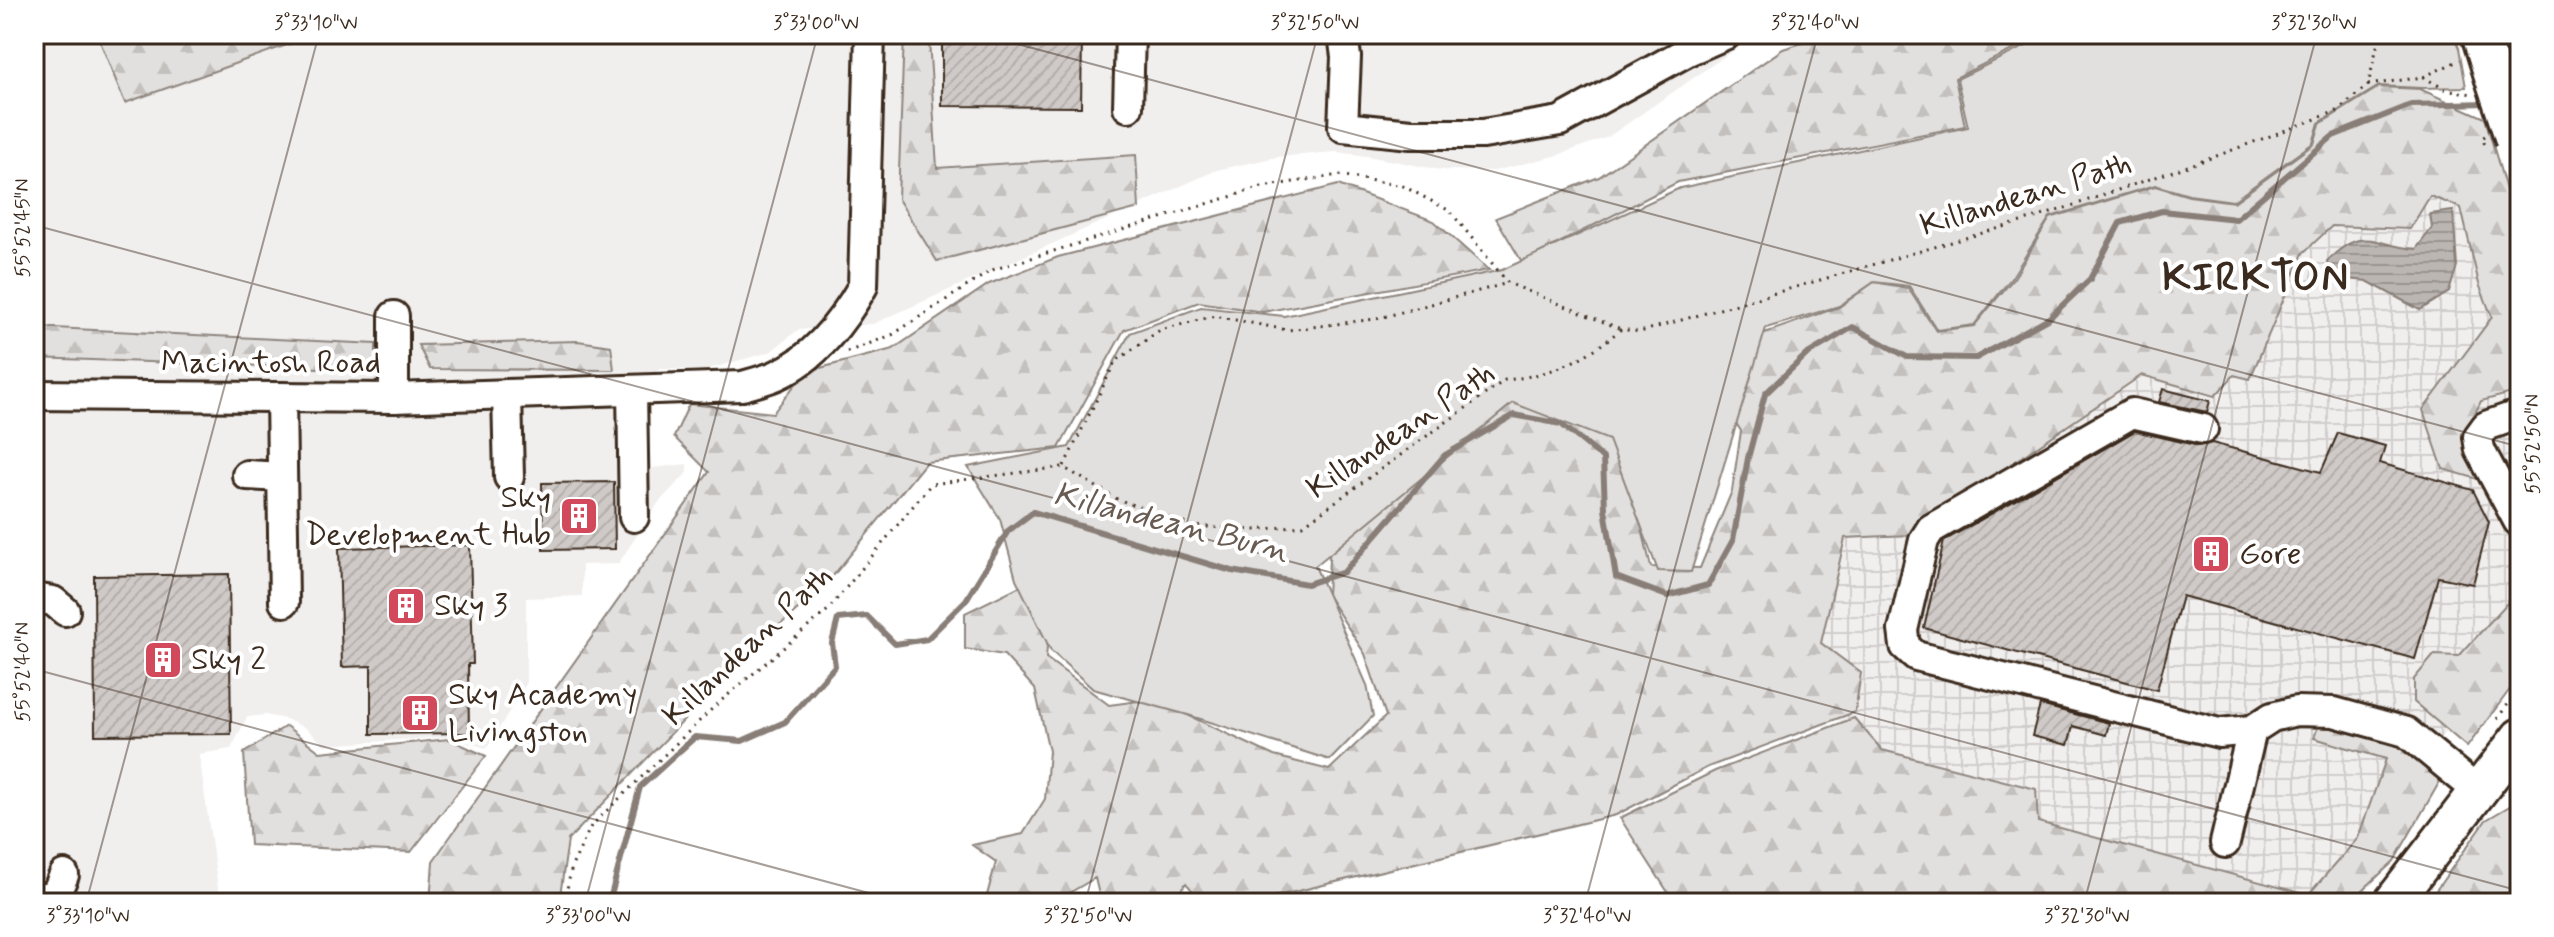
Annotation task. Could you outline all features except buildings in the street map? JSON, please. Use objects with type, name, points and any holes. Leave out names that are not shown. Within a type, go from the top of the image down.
[{"type":"main road","points":[[2480,34],[2517,150]]},
{"type":"main road","points":[[2392,903],[2520,737]]},
{"type":"street","name":"Macintosh Road","points":[[34,395],[394,398],[742,386],[780,374],[813,351],[843,320],[863,286],[870,34]]},
{"type":"street","points":[[1128,107],[1130,34]]},
{"type":"street","points":[[1343,34],[1346,57],[1343,127],[1411,134],[1483,134],[1560,121],[1688,51],[1727,34]]},
{"type":"street","points":[[394,316],[394,398]]},
{"type":"street","points":[[632,390],[634,517]]},
{"type":"street","points":[[507,394],[509,477]]},
{"type":"street","points":[[281,397],[284,602]]},
{"type":"street","points":[[2203,429],[2132,413],[1931,529],[1924,540],[1903,630],[1905,646],[1916,656],[2219,733],[2252,730],[2272,717],[2296,711],[2334,712],[2406,732],[2479,792]]},
{"type":"street","points":[[2518,521],[2480,450],[2478,437],[2486,426],[2520,414]]},
{"type":"street","points":[[247,475],[282,477]]},
{"type":"street","points":[[34,598],[53,601],[65,611]]},
{"type":"street","points":[[2225,843],[2252,730]]},
{"type":"path","points":[[2380,34],[2368,85],[2423,77],[2448,65]]},
{"type":"path","name":"Killandean Path","points":[[564,903],[572,866],[591,826],[715,706],[828,610],[931,484],[1063,467],[1117,499],[1192,526],[1255,530],[1303,525],[1505,380],[1540,376],[1597,350],[1621,329],[1640,332],[2045,215],[2337,111],[2368,85]]},
{"type":"path","points":[[813,351],[826,360],[892,335],[992,270],[1262,187],[1339,175],[1403,186],[1450,211],[1508,283],[1621,329]]},
{"type":"path","points":[[1063,467],[1115,362],[1160,330],[1215,316],[1287,330],[1376,319],[1508,283]]},
{"type":"shaded area","points":[[34,34],[1757,34],[1608,137],[1555,156],[1494,171],[1441,170],[1336,152],[1277,157],[1217,170],[873,324],[798,330],[770,352],[705,370],[658,369],[638,424],[644,462],[652,468],[687,464],[687,473],[659,502],[618,564],[582,565],[582,596],[526,598],[526,684],[487,748],[445,737],[324,745],[307,729],[286,719],[265,715],[247,717],[231,749],[199,754],[220,903],[34,903]]},
{"type":"shaded area","points":[[2445,171],[2520,295],[2520,650],[2515,651],[2395,791],[2327,897],[2273,900],[1974,849],[1843,733],[1800,583],[1835,467],[2361,193]]},
{"type":"shaded area","points":[[2453,211],[2457,266],[2449,292],[2420,310],[2367,281],[2330,277],[2327,261],[2351,243],[2370,240],[2416,249],[2432,228],[2430,214]]},
{"type":"green space","points":[[97,34],[298,34],[298,41],[125,103]]},
{"type":"green space","points":[[904,34],[931,34],[937,168],[1136,155],[1139,208],[937,261],[898,199]]},
{"type":"green space","points":[[1830,34],[2045,34],[1955,78],[1965,126],[1678,182],[1522,262],[1496,218],[1599,177],[1783,49]]},
{"type":"green space","points":[[2051,34],[2453,34],[2459,48],[2466,87],[2379,86],[2319,123],[2313,143],[2233,201],[2189,195],[2155,185],[2050,217],[2012,277],[1974,325],[1937,330],[1909,286],[1874,282],[1839,306],[1766,328],[1691,572],[1658,571],[1609,440],[1513,403],[1315,566],[1367,685],[1373,716],[1330,760],[1093,689],[1051,651],[1016,579],[1000,519],[968,467],[1069,447],[1130,333],[1201,307],[1284,316],[1502,270],[1680,188],[1968,127],[1957,79]]},
{"type":"green space","points":[[2379,87],[2420,89],[2485,118],[2520,237],[2520,391],[2481,401],[2463,438],[2481,480],[2443,469],[2423,410],[2492,317],[2479,284],[2461,208],[2430,196],[2410,229],[2332,226],[2303,253],[2250,379],[2234,375],[2215,396],[2142,375],[1907,535],[1845,538],[1821,643],[1861,673],[1855,712],[1708,767],[1616,815],[1248,903],[1203,903],[1186,883],[1171,903],[1101,903],[1095,878],[1052,903],[979,903],[986,899],[996,862],[972,845],[1023,834],[1045,799],[1049,751],[1035,689],[1004,655],[965,649],[965,613],[1020,586],[1049,626],[1046,658],[1109,705],[1154,699],[1274,756],[1329,770],[1386,716],[1365,654],[1327,595],[1330,542],[1508,382],[1579,392],[1626,460],[1651,567],[1700,568],[1732,491],[1741,431],[1719,397],[1756,336],[1839,307],[1874,282],[1908,288],[1936,331],[1974,326],[2014,278],[2050,218],[2155,186],[2189,196],[2234,202],[2314,144],[2320,124]]},
{"type":"green space","points":[[1338,185],[1434,221],[1489,270],[1263,312],[1199,302],[1124,330],[1059,448],[926,462],[828,582],[752,650],[568,840],[559,903],[430,903],[433,861],[709,472],[674,437],[689,404],[773,413],[805,372],[893,349],[989,284],[1058,257]]},
{"type":"green space","points":[[34,327],[376,344],[376,370],[34,358]]},
{"type":"green space","points":[[578,341],[611,346],[614,370],[430,369],[418,345]]},
{"type":"green space","points":[[2509,601],[2520,613],[2520,676],[2467,747],[2414,702],[2414,679],[2434,655],[2459,656]]},
{"type":"green space","points":[[1854,718],[1882,750],[2036,789],[2038,822],[2308,895],[2358,838],[2386,759],[2314,738],[2321,718],[2411,746],[2443,776],[2394,861],[2349,903],[1675,903],[1620,818],[1715,771]]},
{"type":"green space","points":[[286,726],[320,752],[449,739],[486,756],[411,852],[250,845],[244,753]]},
{"type":"green space","points":[[2520,800],[2520,884],[2511,903],[2427,903],[2486,820]]},
{"type":"waterway","name":"Killandean Burn","points":[[609,903],[640,787],[695,737],[742,741],[785,722],[835,666],[832,643],[838,619],[867,616],[895,644],[927,639],[966,600],[1008,531],[1033,512],[1232,571],[1307,584],[1344,572],[1445,455],[1514,415],[1561,424],[1603,458],[1605,509],[1616,577],[1667,596],[1708,585],[1733,540],[1748,458],[1765,394],[1806,355],[1853,327],[1907,357],[1976,358],[2049,318],[2090,279],[2120,223],[2162,211],[2236,219],[2333,136],[2411,105],[2488,103]]},
{"type":"place","name":"Sky Development Hub","points":[[579,516]]},
{"type":"place","name":"Gore","points":[[2211,554]]},
{"type":"place","name":"Sky 3","points":[[406,606]]},
{"type":"place","name":"Sky 2","points":[[163,660]]},
{"type":"place","name":"Sky Academy Livingston","points":[[420,713]]},
{"type":"district","name":"KIRKTON","points":[[2256,279]]}]
